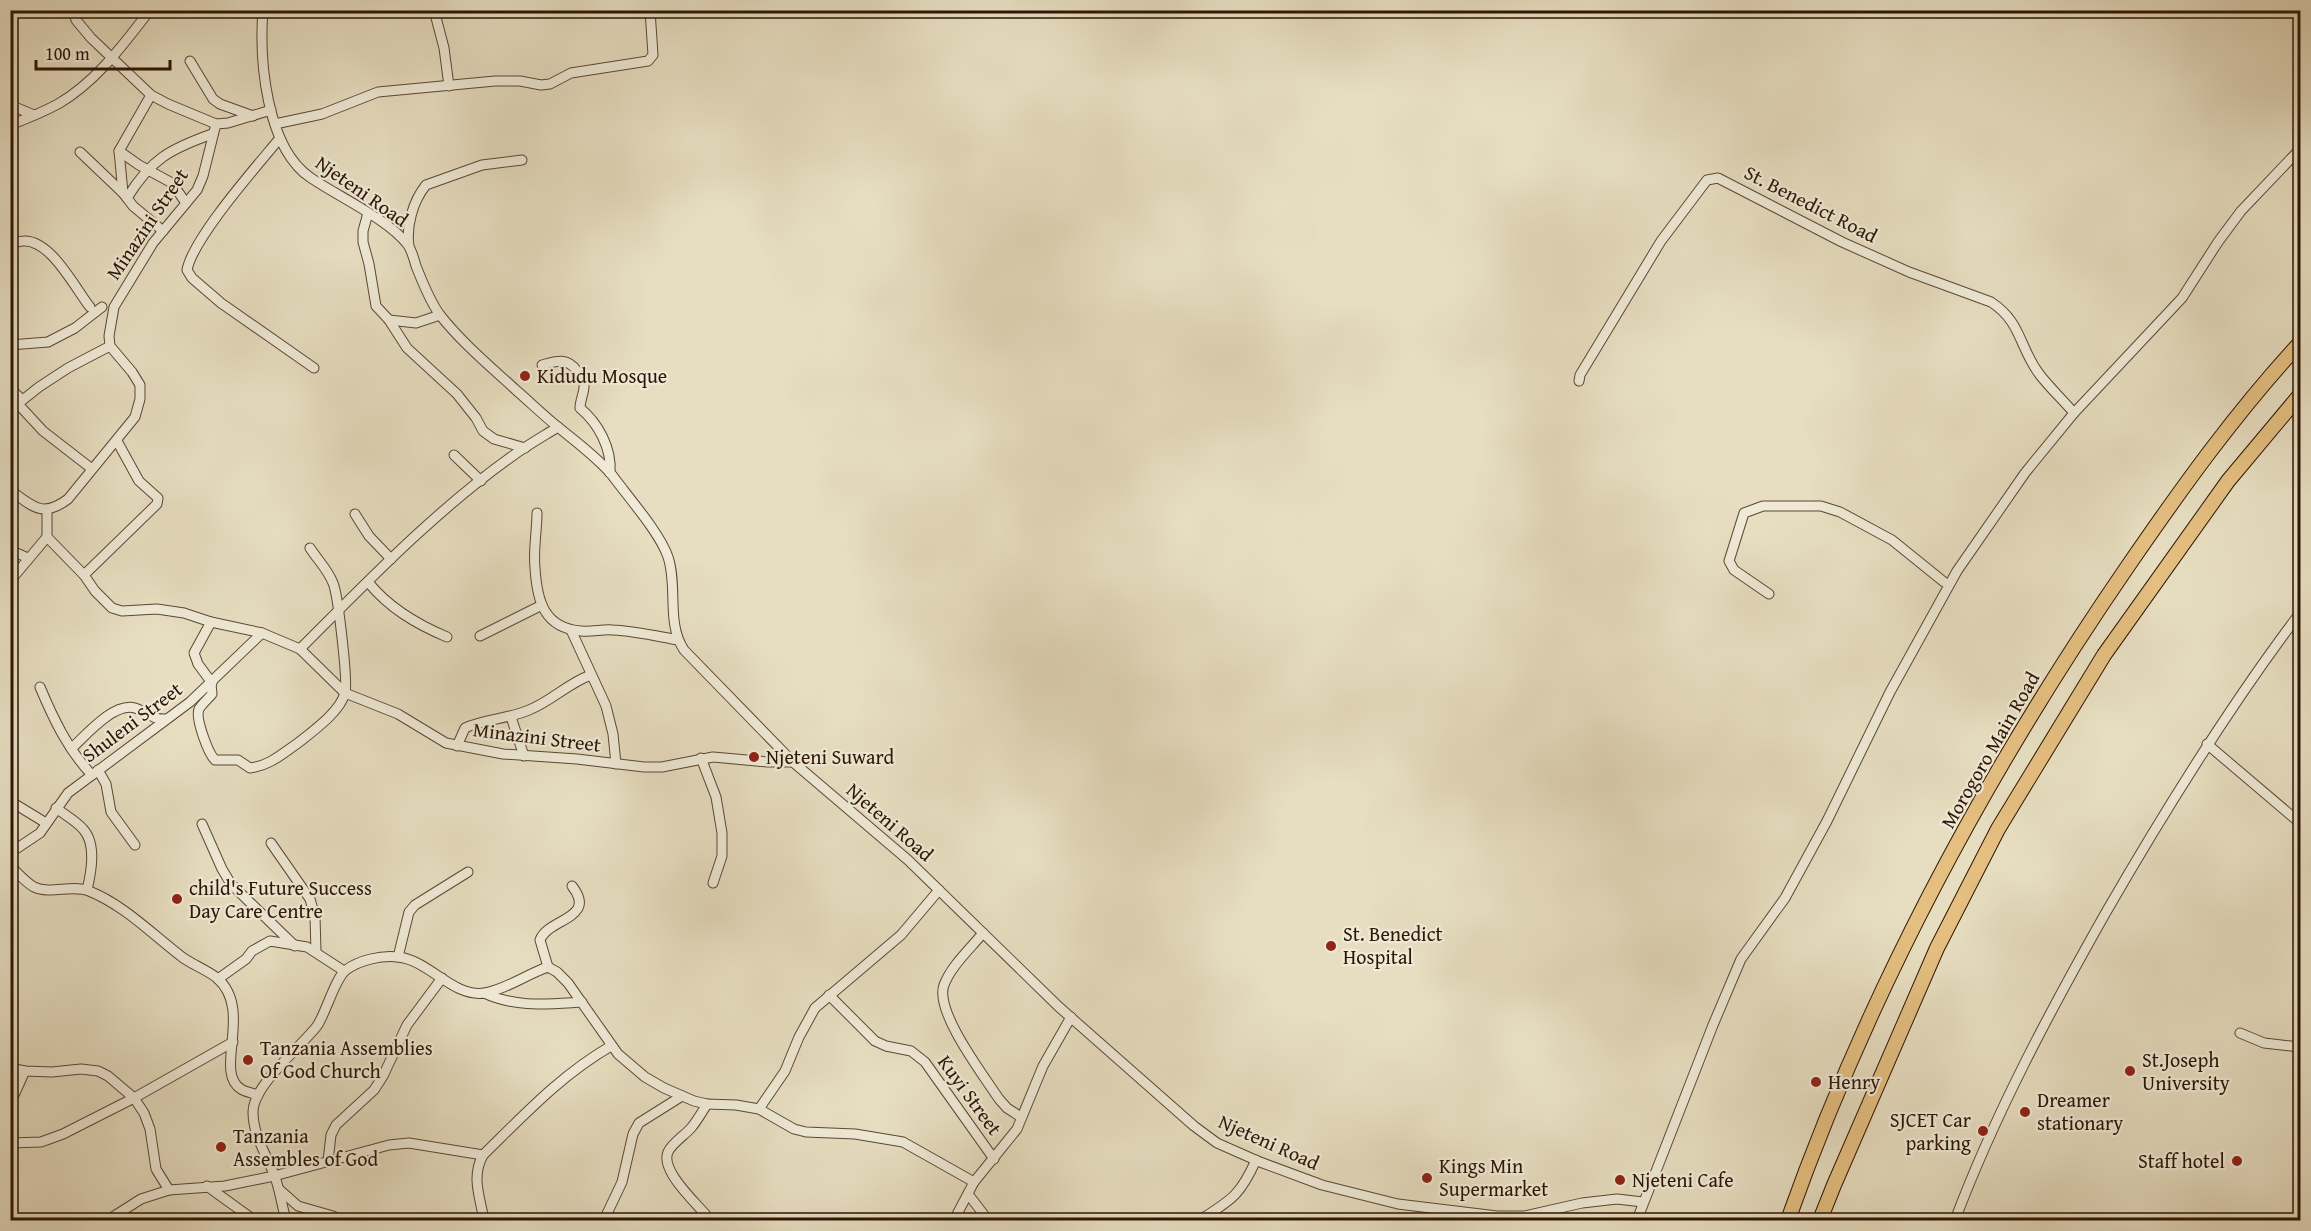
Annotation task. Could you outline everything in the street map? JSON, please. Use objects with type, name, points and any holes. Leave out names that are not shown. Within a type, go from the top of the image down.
[{"type":"highway","name":"Morogoro Main Road","points":[[1788,1221],[1808,1164],[1876,1004],[1975,809],[2082,633],[2186,482],[2274,372],[2301,343]]},
{"type":"highway","points":[[1821,1221],[1838,1175],[1937,948],[1998,829],[2104,655],[2228,481],[2301,395]]},
{"type":"street","points":[[73,10],[81,27],[151,95],[168,104],[216,124],[228,123],[271,110]]},
{"type":"street","points":[[10,125],[59,103],[81,87],[113,58],[150,10]]},
{"type":"street","name":"Njeteni Road","points":[[263,10],[264,62],[271,110],[280,138],[297,167],[368,213],[409,246],[427,296],[440,315],[485,363],[610,473],[661,542],[668,556],[672,574],[675,630],[678,640],[707,674],[793,762],[908,860],[1071,1017],[1194,1126],[1216,1143],[1256,1160],[1322,1185],[1398,1204],[1524,1218],[1582,1203],[1617,1199],[1643,1202]]},
{"type":"street","points":[[434,10],[444,48],[448,86]]},
{"type":"street","points":[[275,124],[322,114],[378,92],[495,81],[550,84],[582,70],[648,61],[653,55],[650,10]]},
{"type":"street","points":[[2298,10],[2301,48]]},
{"type":"street","points":[[190,61],[213,99],[220,104],[253,116]]},
{"type":"street","points":[[125,196],[119,151],[151,95]]},
{"type":"street","points":[[10,105],[34,115]]},
{"type":"street","name":"Minazini Street","points":[[110,346],[109,336],[114,308],[131,277],[163,231],[197,190],[203,176],[216,124]]},
{"type":"street","points":[[125,196],[158,159],[178,146],[212,134]]},
{"type":"street","points":[[280,138],[215,221],[189,262],[187,270],[192,278],[221,303],[314,368]]},
{"type":"street","points":[[1637,1221],[1741,959],[1790,888],[1827,821],[1890,692],[1957,571],[2025,473],[2074,412],[2182,298],[2241,211],[2301,149]]},
{"type":"street","points":[[119,151],[172,183],[186,203]]},
{"type":"street","points":[[80,152],[163,231]]},
{"type":"street","points":[[409,246],[407,234],[411,218],[419,193],[426,185],[482,165],[522,160]]},
{"type":"street","name":"St. Benedict Road","points":[[1579,381],[1580,375],[1661,241],[1707,180],[1719,178],[1842,242],[1909,272],[1991,302],[2002,310],[2015,326],[2031,362],[2040,375],[2074,412]]},
{"type":"street","points":[[368,213],[363,231],[363,242],[375,303],[407,348],[457,394],[483,431],[494,438],[525,448]]},
{"type":"street","points":[[10,244],[25,241],[37,243],[45,249],[54,257],[90,307]]},
{"type":"street","points":[[10,345],[48,342],[75,328],[102,307]]},
{"type":"street","points":[[389,320],[416,322],[440,315]]},
{"type":"street","points":[[10,490],[39,509],[47,511],[56,509],[68,500],[135,417],[141,399],[140,385],[110,346],[68,368],[17,405]]},
{"type":"street","points":[[542,365],[566,361],[572,364],[582,377],[584,383],[580,408],[592,418],[602,433],[610,473]]},
{"type":"street","points":[[10,388],[17,405],[43,431],[92,469]]},
{"type":"street","points":[[300,649],[391,559],[481,481],[558,427]]},
{"type":"street","points":[[84,575],[140,518],[157,504],[158,498],[139,481],[117,441]]},
{"type":"street","points":[[454,455],[481,481]]},
{"type":"street","points":[[1769,594],[1734,570],[1729,561],[1744,513],[1763,506],[1821,506],[1840,512],[1892,540],[1944,582]]},
{"type":"street","points":[[10,581],[47,537],[47,511]]},
{"type":"street","points":[[537,513],[535,568],[542,605],[547,617],[554,623],[571,630],[624,631],[678,640]]},
{"type":"street","points":[[355,514],[369,536],[391,559]]},
{"type":"street","name":"Minazini Street","points":[[47,537],[112,608],[122,611],[157,609],[184,613],[211,622],[262,633],[300,649],[345,693],[399,714],[432,736],[458,746],[524,756],[616,764],[663,766],[701,758],[793,762]]},
{"type":"street","points":[[211,622],[194,653],[211,684],[212,694],[198,712],[207,747],[215,760],[238,760],[250,768],[266,765],[320,726],[334,711],[345,693],[339,611],[333,582],[310,548]]},
{"type":"street","points":[[10,550],[28,558]]},
{"type":"street","points":[[368,582],[382,600],[396,610],[424,627],[447,637]]},
{"type":"street","points":[[480,636],[542,605]]},
{"type":"street","points":[[1955,1221],[1999,1114],[2069,977],[2207,744],[2301,613]]},
{"type":"street","points":[[571,630],[606,706],[613,734],[616,764]]},
{"type":"street","name":"Shuleni Street","points":[[10,853],[40,833],[68,794],[211,684],[262,633]]},
{"type":"street","points":[[458,746],[465,728],[511,717],[546,702],[576,680],[591,675]]},
{"type":"street","points":[[40,687],[54,720],[72,748],[106,783],[111,812],[135,845]]},
{"type":"street","points":[[72,748],[110,714],[123,708],[135,708],[157,720],[166,719]]},
{"type":"street","points":[[511,717],[524,756]]},
{"type":"street","points":[[2207,744],[2301,824]]},
{"type":"street","points":[[701,758],[716,797],[722,833],[722,856],[713,883]]},
{"type":"street","points":[[10,801],[46,823]]},
{"type":"street","points":[[56,808],[81,827],[88,837],[91,872],[87,890]]},
{"type":"street","points":[[202,824],[231,884],[295,946]]},
{"type":"street","points":[[271,843],[310,899],[315,917],[316,951]]},
{"type":"street","points":[[10,866],[35,887],[45,890],[72,888],[87,890],[111,902],[184,959],[218,979],[233,1006],[230,1074],[240,1089],[258,1095]]},
{"type":"street","points":[[398,957],[409,912],[415,905],[468,872]]},
{"type":"street","points":[[572,886],[579,898],[579,906],[575,914],[545,931],[540,940],[548,967],[568,983],[611,1046],[645,1077],[663,1088],[707,1104],[759,1109],[794,1129],[806,1132],[855,1134],[903,1142],[974,1182]]},
{"type":"street","points":[[759,1109],[785,1071],[799,1037],[815,1008],[901,935],[939,890]]},
{"type":"street","points":[[983,933],[948,975],[943,987],[942,998],[949,1021],[999,1099],[1007,1108],[1021,1117]]},
{"type":"street","points":[[218,979],[246,959],[252,951],[270,941],[307,947],[344,971]]},
{"type":"street","points":[[286,1221],[279,1189],[255,1129],[253,1110],[258,1095],[319,1023],[344,971],[359,963],[398,957],[412,961],[472,992],[484,993],[501,1001],[522,1004],[582,1002]]},
{"type":"street","points":[[484,993],[548,967]]},
{"type":"street","points":[[328,1161],[331,1135],[336,1125],[374,1090],[407,1025],[442,978]]},
{"type":"street","name":"Kuyi Street","points":[[829,995],[875,1041],[886,1046],[911,1050],[925,1062],[994,1159]]},
{"type":"street","points":[[954,1221],[974,1182],[1017,1129],[1043,1066],[1071,1017]]},
{"type":"street","points":[[2240,1033],[2264,1042],[2301,1047]]},
{"type":"street","points":[[10,1143],[41,1142],[63,1134],[134,1098],[233,1042]]},
{"type":"street","points":[[484,1221],[476,1180],[477,1167],[483,1155],[553,1087],[582,1063],[611,1046]]},
{"type":"street","points":[[10,1068],[52,1072],[81,1069],[98,1071],[108,1076],[134,1098],[150,1129],[156,1169],[169,1190]]},
{"type":"street","points":[[10,1104],[25,1071]]},
{"type":"street","points":[[604,1221],[622,1182],[633,1134],[639,1123],[682,1096]]},
{"type":"street","points":[[706,1215],[675,1179],[668,1167],[667,1157],[669,1150],[691,1128],[707,1104]]},
{"type":"street","points":[[108,1221],[141,1199],[169,1190],[225,1185],[274,1176],[389,1145],[409,1143],[483,1155]]},
{"type":"street","points":[[1200,1221],[1227,1204],[1239,1192],[1256,1160]]},
{"type":"street","points":[[207,1186],[254,1221]]},
{"type":"street","points":[[279,1189],[298,1206],[333,1216],[340,1221]]},
{"type":"street","points":[[968,1194],[988,1221]]},
{"type":"place","name":"Kidudu Mosque","points":[[525,376]]},
{"type":"place","name":"Njeteni Suward","points":[[754,757]]},
{"type":"place","name":"child's Future Success Day Care Centre","points":[[177,899]]},
{"type":"place","name":"St. Benedict Hospital","points":[[1331,946]]},
{"type":"place","name":"Tanzania Assemblies Of God Church","points":[[248,1060]]},
{"type":"place","name":"St.Joseph University","points":[[2130,1071]]},
{"type":"place","name":"Henry","points":[[1816,1082]]},
{"type":"place","name":"Dreamer stationary","points":[[2025,1112]]},
{"type":"place","name":"SJCET Car parking","points":[[1983,1131]]},
{"type":"place","name":"Tanzania Assembles of God","points":[[221,1147]]},
{"type":"place","name":"Staff hotel","points":[[2237,1161]]},
{"type":"place","name":"Kings Min Supermarket","points":[[1427,1178]]},
{"type":"place","name":"Njeteni Cafe","points":[[1620,1180]]}]
